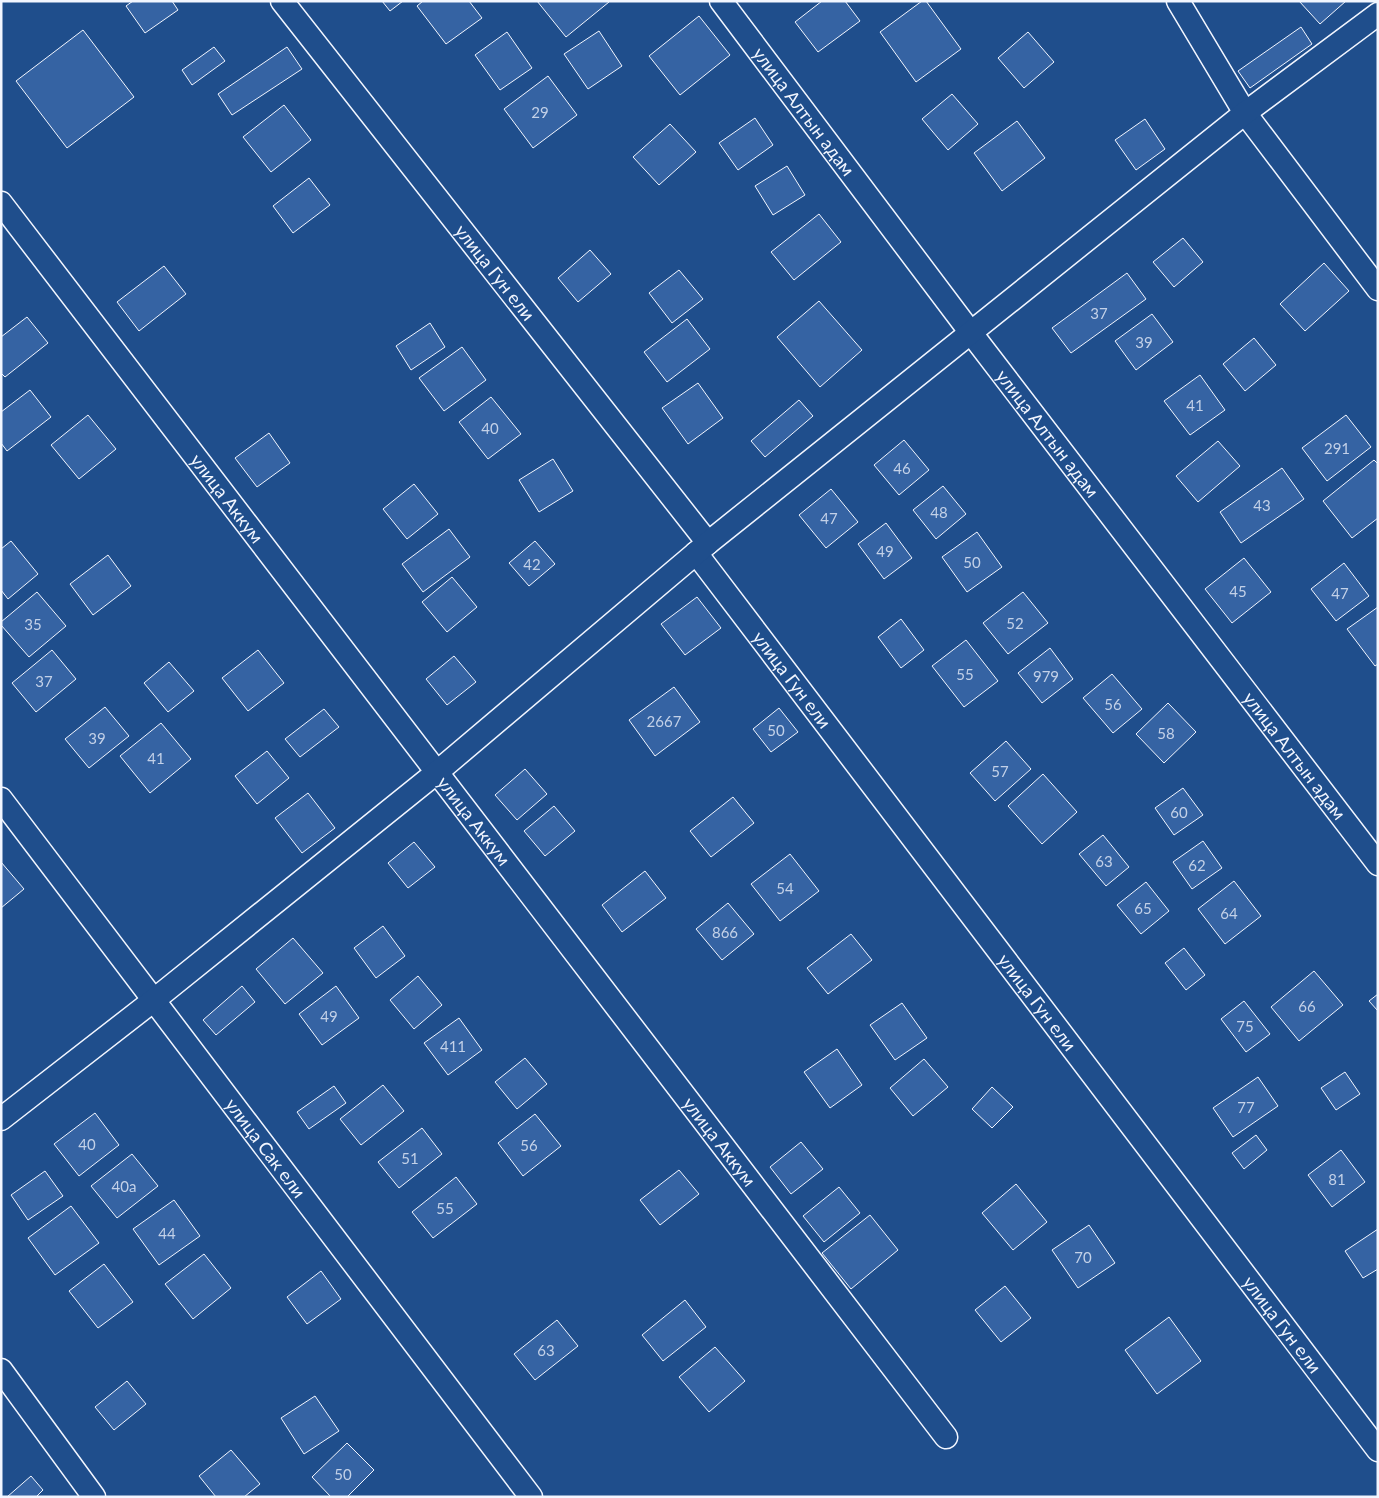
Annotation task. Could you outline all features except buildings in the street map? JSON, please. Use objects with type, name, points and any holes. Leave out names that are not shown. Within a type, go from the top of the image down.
[{"type":"street","name":"улица Гун ели","points":[[282,1],[702,548],[1378,1450]]},
{"type":"street","name":"улица Алтын адам","points":[[721,1],[971,333],[1378,864]]},
{"type":"street","points":[[1178,1],[1245,113],[1378,289]]},
{"type":"street","points":[[1,1119],[154,1000],[436,773],[702,548],[1245,113],[1378,14]]},
{"type":"street","name":"улица Аккум","points":[[1,203],[946,1437]]},
{"type":"street","name":"улица Сак ели","points":[[1,799],[531,1497]]},
{"type":"street","points":[[1,1370],[94,1497]]}]
